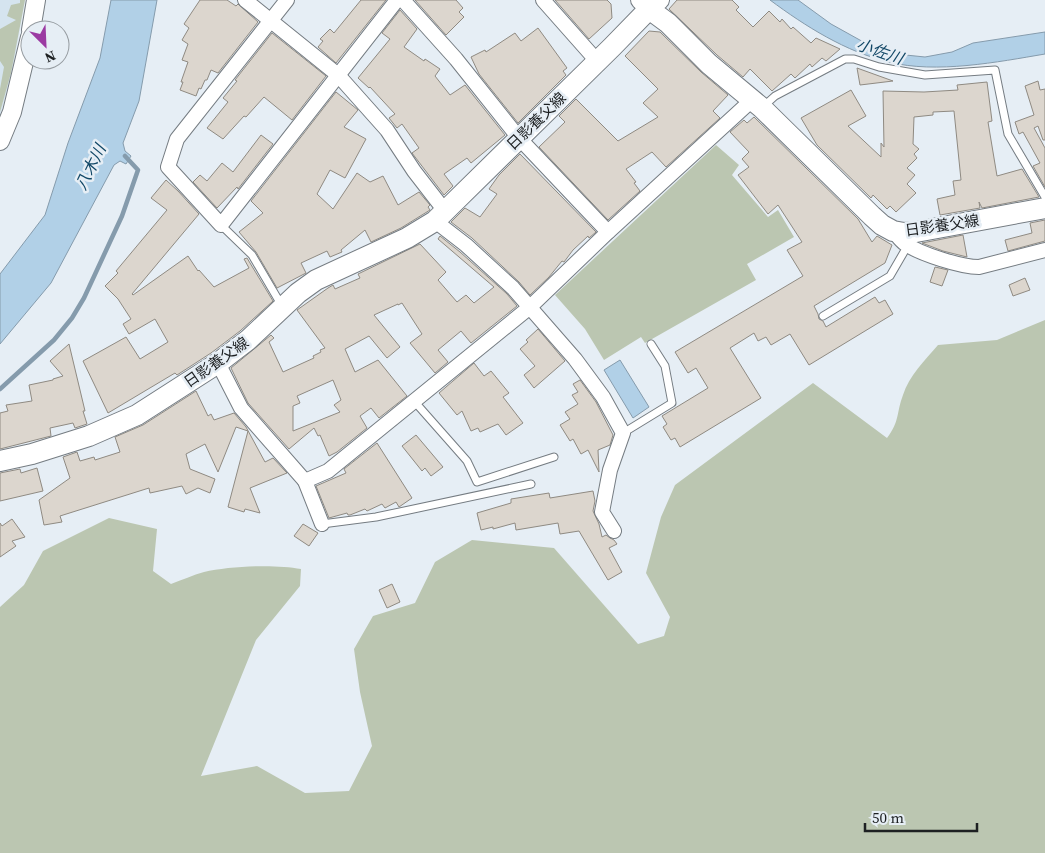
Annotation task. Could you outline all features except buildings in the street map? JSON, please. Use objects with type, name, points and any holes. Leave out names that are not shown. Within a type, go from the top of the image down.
[{"type":"main road","name":"日影養父線","points":[[0,461],[32,454],[89,436],[137,415],[218,363],[248,340],[298,292],[316,280],[407,238],[440,216],[597,61],[650,3],[710,64],[757,104],[872,216],[882,225],[893,231],[916,232],[1045,208]]},
{"type":"street","points":[[33,20],[36,0]]},
{"type":"street","points":[[245,0],[338,75],[387,130],[440,216],[466,245],[513,288],[575,358],[603,397],[623,433],[610,470],[602,512],[614,531]]},
{"type":"street","points":[[287,0],[177,139],[168,167],[221,225],[397,0]]},
{"type":"street","points":[[403,0],[456,59],[519,138],[608,232]]},
{"type":"street","points":[[544,0],[597,61]]},
{"type":"street","points":[[1,137],[12,112],[22,70]]},
{"type":"street","points":[[305,481],[328,471],[530,307],[608,232],[757,104]]},
{"type":"street","points":[[893,231],[908,244],[957,264],[972,267],[980,267],[1045,250]]},
{"type":"street","points":[[218,363],[241,408],[305,481],[322,524]]},
{"type":"lane","points":[[757,104],[845,59],[854,59],[879,67],[925,75],[995,70],[1008,134],[1045,197]]},
{"type":"lane","points":[[221,225],[252,255],[283,308]]},
{"type":"lane","points":[[823,316],[890,276],[908,244]]},
{"type":"lane","points":[[623,433],[672,403],[665,366],[651,344]]},
{"type":"lane","points":[[414,401],[467,461],[477,482],[554,457]]},
{"type":"lane","points":[[322,524],[376,517],[531,484]]},
{"type":"shaded area","points":[[0,0],[25,0],[12,73],[0,116]]},
{"type":"green space","points":[[20,0],[25,0],[11,73],[0,112],[0,89],[4,67],[0,61],[0,29],[16,20],[7,16],[11,5],[20,3]]},
{"type":"green space","points":[[716,145],[739,165],[732,175],[768,217],[778,210],[794,237],[747,264],[756,280],[645,343],[641,337],[604,360],[585,329],[555,295]]},
{"type":"green space","points":[[1045,320],[1045,853],[0,853],[0,607],[24,585],[43,551],[109,518],[157,529],[153,571],[171,584],[204,572],[226,568],[266,566],[301,569],[300,586],[256,640],[201,776],[257,766],[305,793],[349,791],[372,746],[360,692],[354,649],[373,616],[415,603],[435,562],[472,540],[554,548],[638,644],[664,636],[670,617],[646,573],[661,517],[675,485],[813,383],[887,438],[896,422],[909,381],[938,345],[997,340]]},
{"type":"water","name":"八木川","points":[[111,0],[157,0],[139,101],[123,143],[125,151],[131,156],[126,164],[120,161],[114,165],[51,283],[0,344],[0,274],[45,215],[68,143],[100,58]]},
{"type":"water","name":"小佐川","points":[[770,0],[798,0],[831,24],[867,44],[896,54],[925,57],[952,52],[973,43],[1045,32],[1045,54],[967,66],[927,67],[889,62],[857,52],[826,37]]},
{"type":"water","points":[[620,360],[649,407],[633,418],[604,370]]},
{"type":"waterway","points":[[0,389],[54,340],[72,318],[84,298],[122,216],[138,170],[125,156]]}]
